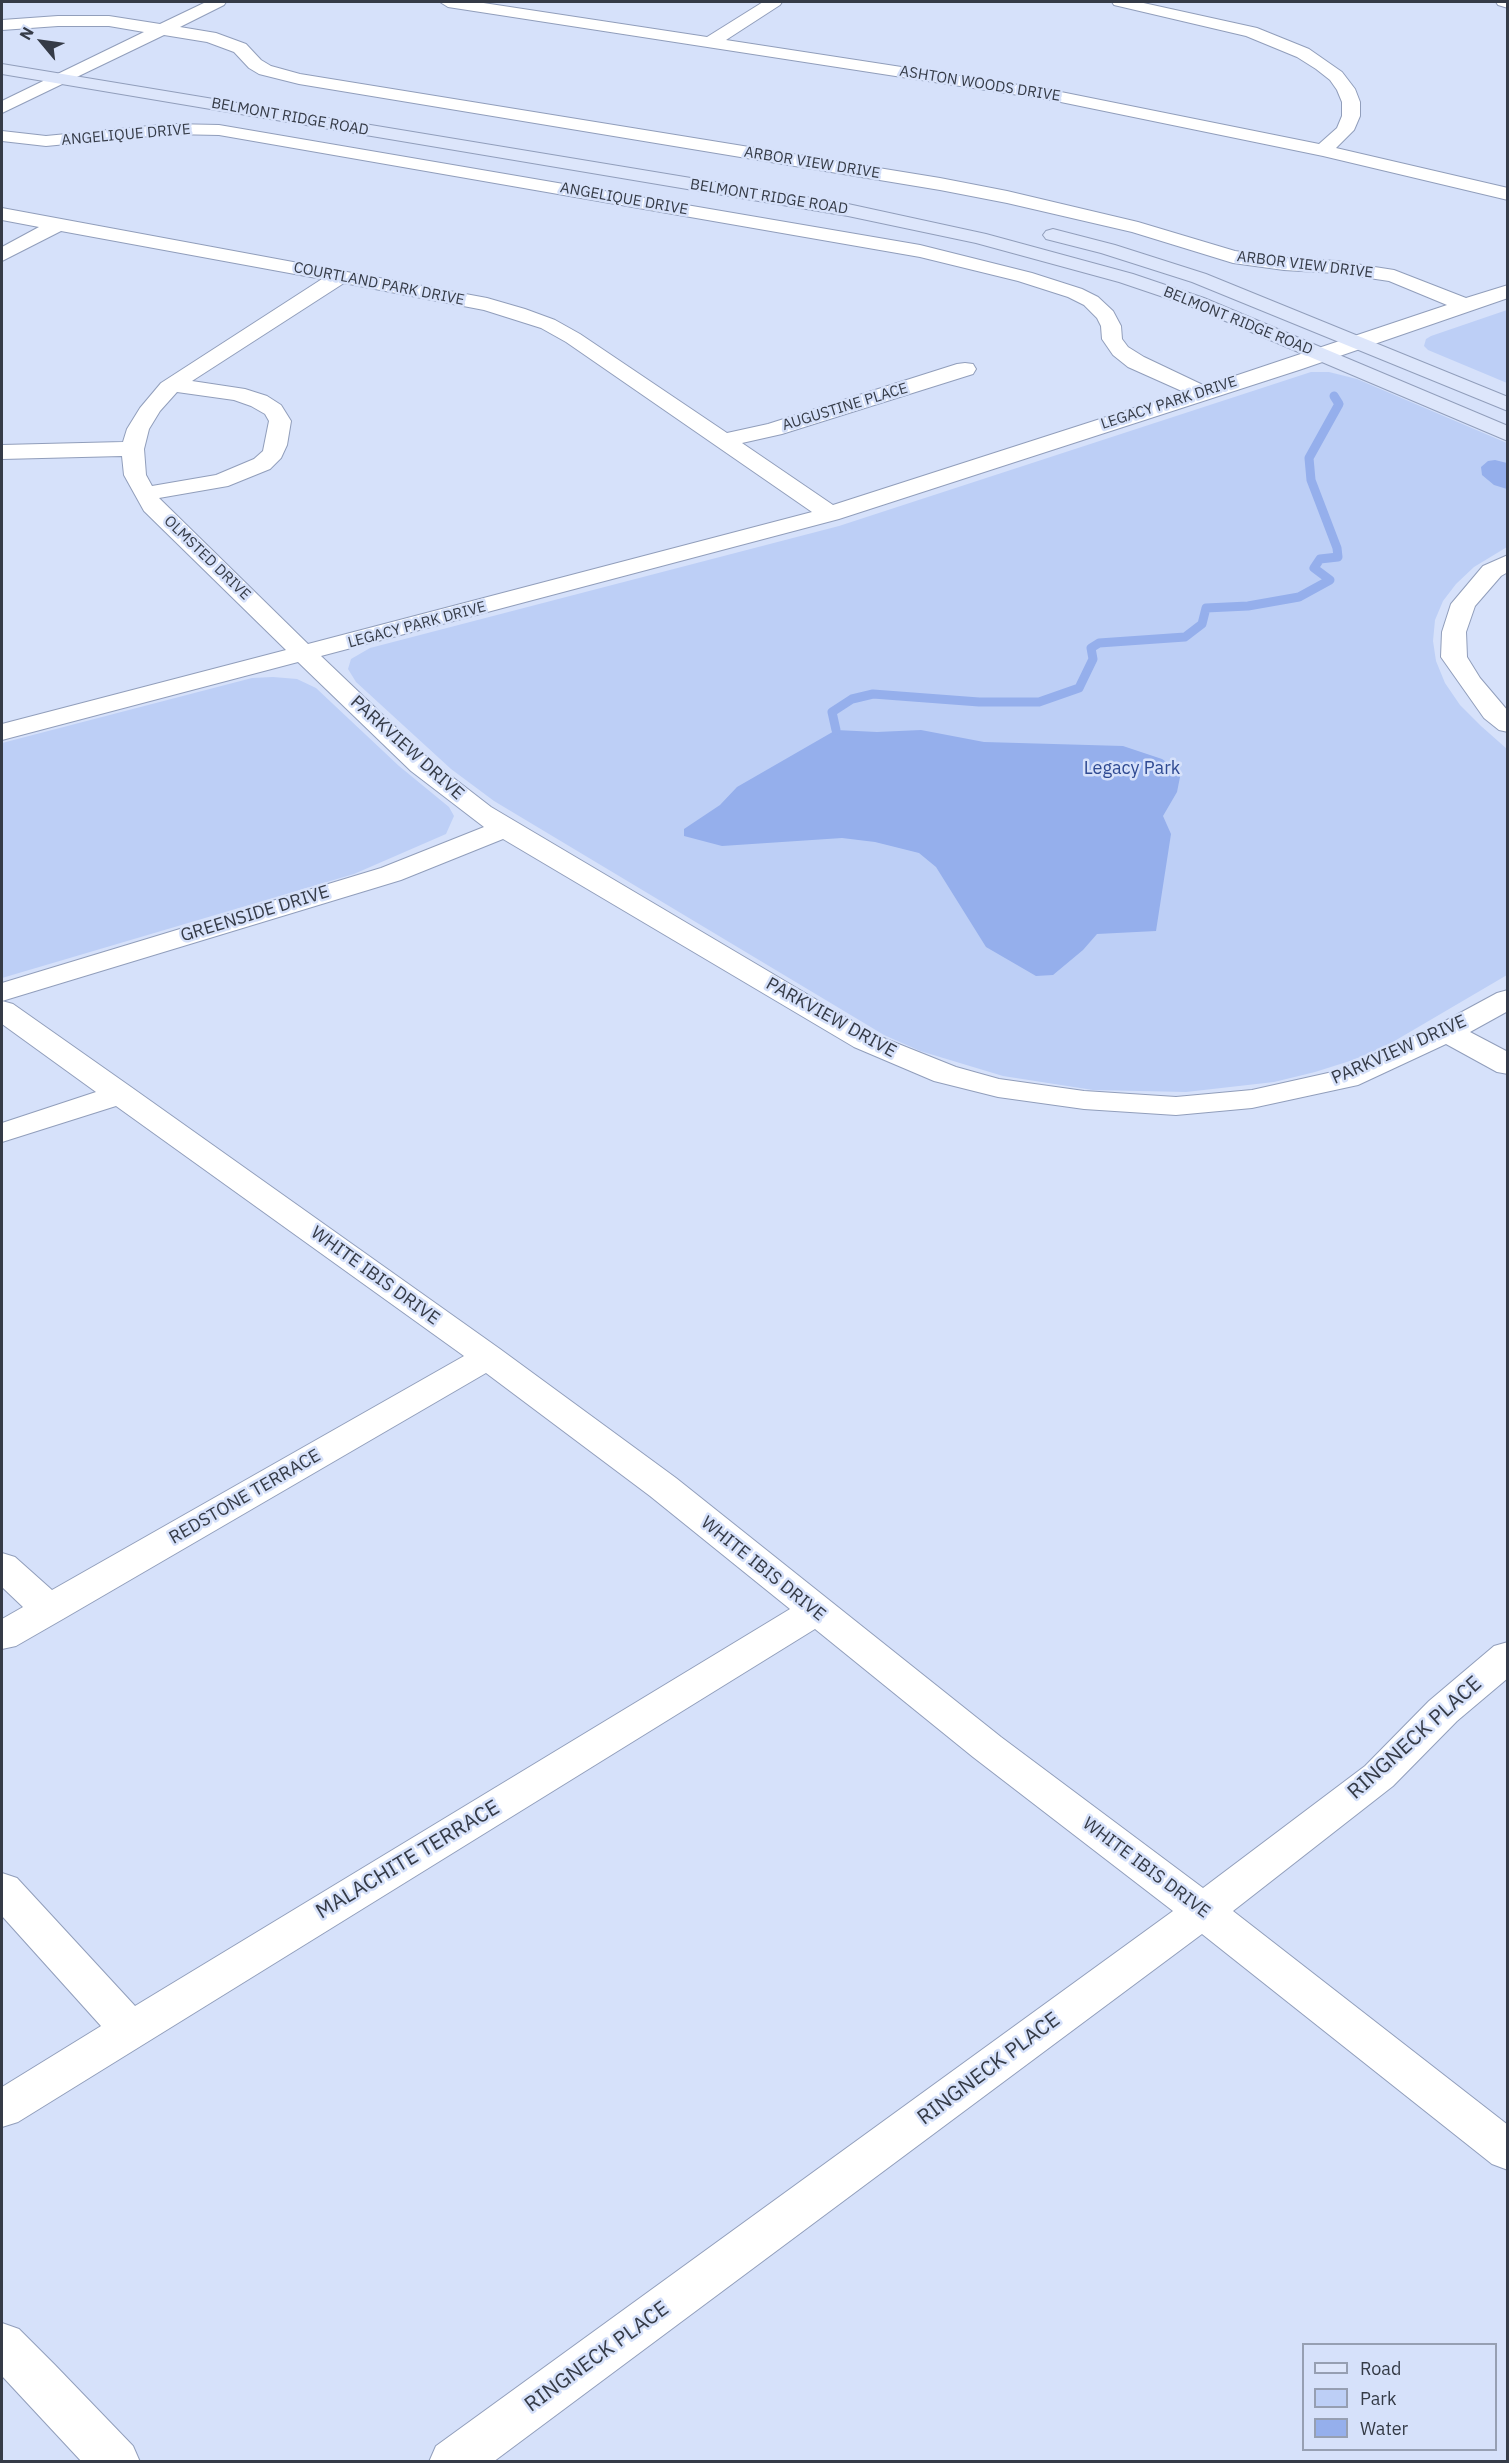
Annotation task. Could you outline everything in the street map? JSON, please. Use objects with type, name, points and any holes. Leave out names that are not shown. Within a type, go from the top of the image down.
[{"type":"main road","name":"BELMONT RIDGE ROAD","points":[[2,53],[927,208]]},
{"type":"main road","name":"BELMONT RIDGE ROAD","points":[[2,69],[903,221],[1055,258],[1197,302],[1508,434]]},
{"type":"main road","name":"BELMONT RIDGE ROAD","points":[[1040,232],[1108,249],[1199,278],[1508,405]]},
{"type":"street","points":[[2,108],[218,2]]},
{"type":"street","name":"ASHTON WOODS DRIVE","points":[[448,2],[1052,96],[1323,150],[1508,194]]},
{"type":"street","points":[[709,43],[774,2]]},
{"type":"street","points":[[1120,2],[1251,32],[1303,53],[1322,65],[1336,76],[1346,89],[1351,102],[1351,116],[1345,130],[1323,150]]},
{"type":"street","name":"ARBOR VIEW DRIVE","points":[[2,25],[84,20],[210,37],[240,48],[255,64],[265,70],[299,79],[985,192],[1084,214],[1233,257],[1284,264],[1346,268],[1394,276],[1464,305]]},
{"type":"street","name":"ANGELIQUE DRIVE","points":[[2,136],[46,141],[171,129],[219,130],[920,251],[1025,277],[1083,297],[1106,315],[1111,326],[1112,339],[1120,351],[1136,362],[1200,392]]},
{"type":"street","name":"COURTLAND PARK DRIVE","points":[[2,214],[487,304],[548,324],[573,338],[726,442]]},
{"type":"street","points":[[2,255],[57,225]]},
{"type":"street","name":"OLMSTED DRIVE","points":[[307,654],[152,506],[135,475],[133,448],[138,429],[151,408],[173,385],[340,277]]},
{"type":"street","name":"LEGACY PARK DRIVE","points":[[2,732],[307,654],[831,514],[1359,342],[1508,291]]},
{"type":"street","name":"AUGUSTINE PLACE","points":[[726,442],[965,369]]},
{"type":"street","points":[[144,494],[220,481],[244,473],[262,464],[273,453],[276,445],[280,421],[273,410],[258,401],[237,394],[173,385]]},
{"type":"street","points":[[726,442],[831,514]]},
{"type":"street","points":[[2,452],[133,448]]},
{"type":"street","points":[[1508,562],[1492,571],[1463,604],[1455,632],[1454,657],[1481,696],[1508,724]]},
{"type":"street","name":"PARKVIEW DRIVE","points":[[307,654],[420,765],[481,813],[865,1041],[945,1074],[998,1088],[1084,1100],[1176,1106],[1252,1099],[1347,1078],[1447,1032],[1508,999]]},
{"type":"street","name":"GREENSIDE DRIVE","points":[[2,992],[391,874],[505,828]]},
{"type":"street","name":"WHITE IBIS DRIVE","points":[[2,1010],[489,1357],[663,1487],[987,1747],[1203,1911],[1508,2151]]},
{"type":"street","points":[[1447,1032],[1508,1065]]},
{"type":"street","points":[[2,1133],[120,1094]]},
{"type":"street","name":"REDSTONE TERRACE","points":[[2,1636],[489,1357]]},
{"type":"street","points":[[2,1566],[50,1610]]},
{"type":"street","name":"MALACHITE TERRACE","points":[[2,2109],[815,1611]]},
{"type":"street","name":"RINGNECK PLACE","points":[[454,2462],[1203,1911],[1379,1776],[1443,1711],[1508,1656]]},
{"type":"street","points":[[2,1889],[131,2030]]},
{"type":"street","points":[[2,2344],[115,2462]]},
{"type":"green space","points":[[1507,310],[1507,383],[1428,350],[1424,346],[1426,339],[1431,336]]},
{"type":"green space","name":"Legacy Park","points":[[1311,372],[1329,372],[1357,379],[1507,443],[1507,547],[1474,567],[1456,584],[1443,601],[1435,620],[1433,641],[1436,661],[1445,683],[1460,705],[1507,749],[1507,975],[1386,1046],[1315,1072],[1274,1082],[1186,1092],[1093,1090],[1003,1076],[920,1051],[884,1035],[494,801],[451,769],[356,682],[348,669],[351,659],[370,648],[839,526]]},
{"type":"green space","points":[[252,678],[297,679],[316,688],[399,766],[449,807],[454,816],[446,834],[354,874],[2,978],[2,743]]},
{"type":"water","points":[[1488,461],[1507,463],[1507,489],[1494,485],[1482,475],[1481,467]]},
{"type":"water","points":[[836,730],[877,732],[921,730],[984,742],[1123,746],[1162,759],[1181,772],[1177,792],[1163,816],[1171,834],[1156,931],[1097,934],[1083,950],[1053,975],[1036,976],[986,947],[936,867],[919,853],[875,842],[842,838],[722,846],[684,836],[684,829],[720,805],[737,787]]},
{"type":"waterway","points":[[836,730],[832,712],[852,699],[873,694],[979,702],[1039,702],[1079,688],[1093,659],[1091,648],[1099,643],[1185,637],[1202,624],[1206,608],[1248,606],[1299,597],[1330,580],[1314,568],[1320,559],[1338,557],[1337,548],[1311,480],[1309,458],[1339,404],[1334,396]]}]
